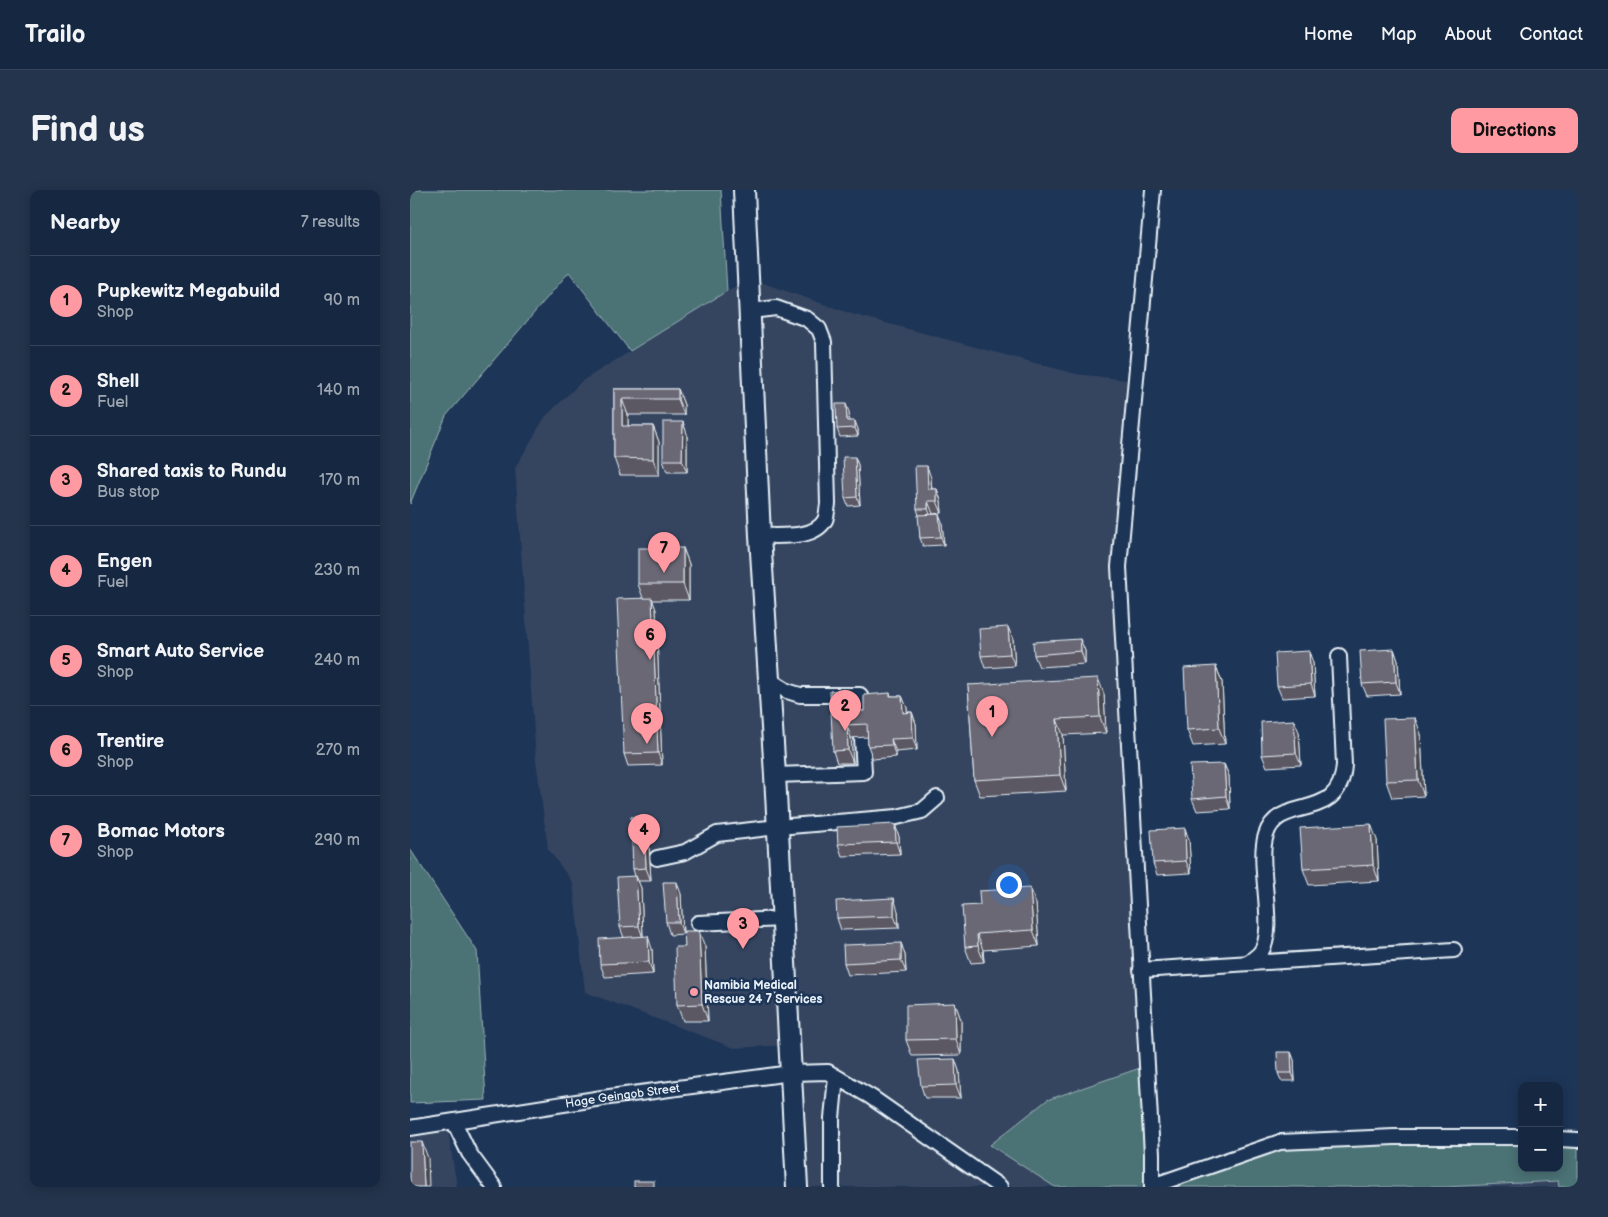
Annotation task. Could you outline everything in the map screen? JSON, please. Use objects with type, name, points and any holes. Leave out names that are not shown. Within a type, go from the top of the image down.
[{"type":"highway","points":[[744,190],[760,536],[768,679],[776,775],[797,1187]]},
{"type":"street","points":[[1153,190],[1119,567],[1152,1154],[1152,1186],[1280,1142],[1394,1136],[1518,1137]]},
{"type":"street","points":[[751,310],[776,308],[807,319],[819,329],[824,342],[828,504],[826,519],[818,528],[808,532],[792,535],[760,536]]},
{"type":"street","points":[[1248,963],[1261,952],[1266,937],[1267,919],[1263,851],[1265,836],[1269,826],[1279,816],[1318,804],[1334,795],[1343,777],[1339,656]]},
{"type":"street","points":[[768,679],[787,691],[800,695],[860,695],[864,772],[776,775]]},
{"type":"street","points":[[657,858],[685,852],[717,834],[897,817],[922,811],[937,798]]},
{"type":"street","points":[[698,923],[783,919]]},
{"type":"street","points":[[1141,970],[1454,950]]},
{"type":"street","name":"Hage Geingob Street","points":[[410,1128],[602,1098],[791,1073],[828,1072],[871,1097],[1000,1187]]},
{"type":"street","points":[[832,1187],[832,1118],[836,1077]]},
{"type":"street","name":"Hage Geingob Street","points":[[410,1120],[454,1122]]},
{"type":"street","points":[[454,1122],[469,1153],[494,1187]]},
{"type":"street","points":[[1563,1139],[1578,1140]]},
{"type":"shaded area","points":[[749,278],[852,314],[1076,374],[1136,381],[1119,567],[1152,1187],[797,1187],[790,1045],[734,1048],[585,992],[573,883],[548,849],[536,760],[515,468],[545,417],[582,381]]},
{"type":"shaded area","points":[[447,1124],[457,1187],[410,1187],[410,1128]]},
{"type":"shaded area","points":[[1558,1181],[1559,1187],[1445,1187]]},
{"type":"green space","points":[[410,190],[721,190],[727,291],[630,351],[569,272],[446,416],[410,504]]},
{"type":"green space","points":[[410,849],[477,951],[486,1100],[410,1103]]},
{"type":"green space","points":[[1146,1066],[1152,1185],[1280,1142],[1518,1137],[1518,1172],[1563,1172],[1563,1139],[1578,1140],[1578,1187],[1559,1187],[1558,1181],[1445,1187],[1055,1187],[990,1145],[1047,1100]]},
{"type":"building","points":[[614,389],[678,389],[678,399],[622,399],[622,426],[653,426],[653,459],[614,458]]},
{"type":"building","points":[[836,404],[846,404],[847,421],[855,421],[855,428],[837,429]]},
{"type":"building","points":[[663,422],[683,422],[682,460],[663,460]]},
{"type":"building","points":[[843,457],[855,457],[857,497],[845,498]]},
{"type":"building","points":[[915,466],[927,466],[928,489],[937,489],[937,501],[928,501],[928,509],[917,509]]},
{"type":"building","points":[[939,514],[941,537],[920,538],[918,515]]},
{"type":"building","points":[[638,548],[683,548],[683,584],[638,584]]},
{"type":"building","points":[[652,598],[658,753],[624,754],[617,599]]},
{"type":"building","points":[[1008,627],[1010,654],[981,656],[979,629]]},
{"type":"building","points":[[1080,639],[1081,651],[1034,655],[1033,642]]},
{"type":"building","points":[[1394,649],[1396,682],[1362,684],[1360,651]]},
{"type":"building","points":[[1309,651],[1311,684],[1277,686],[1275,653]]},
{"type":"building","points":[[1216,666],[1219,728],[1187,730],[1184,668]]},
{"type":"building","points":[[1098,678],[1100,717],[1057,719],[1060,775],[974,780],[968,685]]},
{"type":"building","points":[[845,690],[847,711],[864,711],[864,695],[890,693],[890,696],[902,696],[903,713],[912,712],[913,738],[891,739],[892,745],[868,746],[867,724],[847,725],[848,750],[833,751],[830,691]]},
{"type":"building","points":[[1415,718],[1418,780],[1386,781],[1383,719]]},
{"type":"building","points":[[1294,720],[1296,753],[1262,755],[1261,722]]},
{"type":"building","points":[[1224,764],[1226,796],[1192,799],[1190,765]]},
{"type":"building","points":[[644,816],[646,868],[633,869],[631,817]]},
{"type":"building","points":[[895,824],[896,842],[838,844],[837,827]]},
{"type":"building","points":[[1371,824],[1373,865],[1303,869],[1300,828]]},
{"type":"building","points":[[1185,828],[1186,861],[1153,863],[1151,830]]},
{"type":"building","points":[[636,876],[639,926],[620,927],[617,877]]},
{"type":"building","points":[[663,882],[677,882],[679,922],[666,922]]},
{"type":"building","points":[[1030,888],[1033,930],[977,934],[978,946],[965,947],[962,906],[980,905],[979,891]]},
{"type":"building","points":[[894,898],[894,916],[837,918],[836,901]]},
{"type":"building","points":[[684,931],[699,931],[702,1004],[677,1005],[675,947],[685,947]]},
{"type":"building","points":[[648,936],[649,962],[600,964],[599,939]]},
{"type":"building","points":[[901,943],[901,960],[844,963],[843,945]]},
{"type":"building","points":[[955,1003],[956,1039],[906,1040],[906,1005]]},
{"type":"building","points":[[1277,1052],[1291,1052],[1292,1073],[1278,1073]]},
{"type":"building","points":[[955,1059],[956,1085],[921,1086],[918,1060]]},
{"type":"building","points":[[410,1142],[422,1142],[424,1187],[410,1187]]},
{"type":"building","points":[[634,1181],[654,1181],[654,1187],[634,1187]]},
{"type":"place","name":"Bomac Motors","points":[[664,573]]},
{"type":"place","name":"Trentire","points":[[650,660]]},
{"type":"place","name":"Shell","points":[[845,731]]},
{"type":"place","name":"Pupkewitz Megabuild","points":[[992,737]]},
{"type":"place","name":"Smart Auto Service","points":[[647,744]]},
{"type":"place","name":"Engen","points":[[644,855]]},
{"type":"place","name":"Shared taxis to Rundu","points":[[743,949]]},
{"type":"place","name":"Namibia Medical Rescue 24 7 Services","points":[[694,992]]}]
